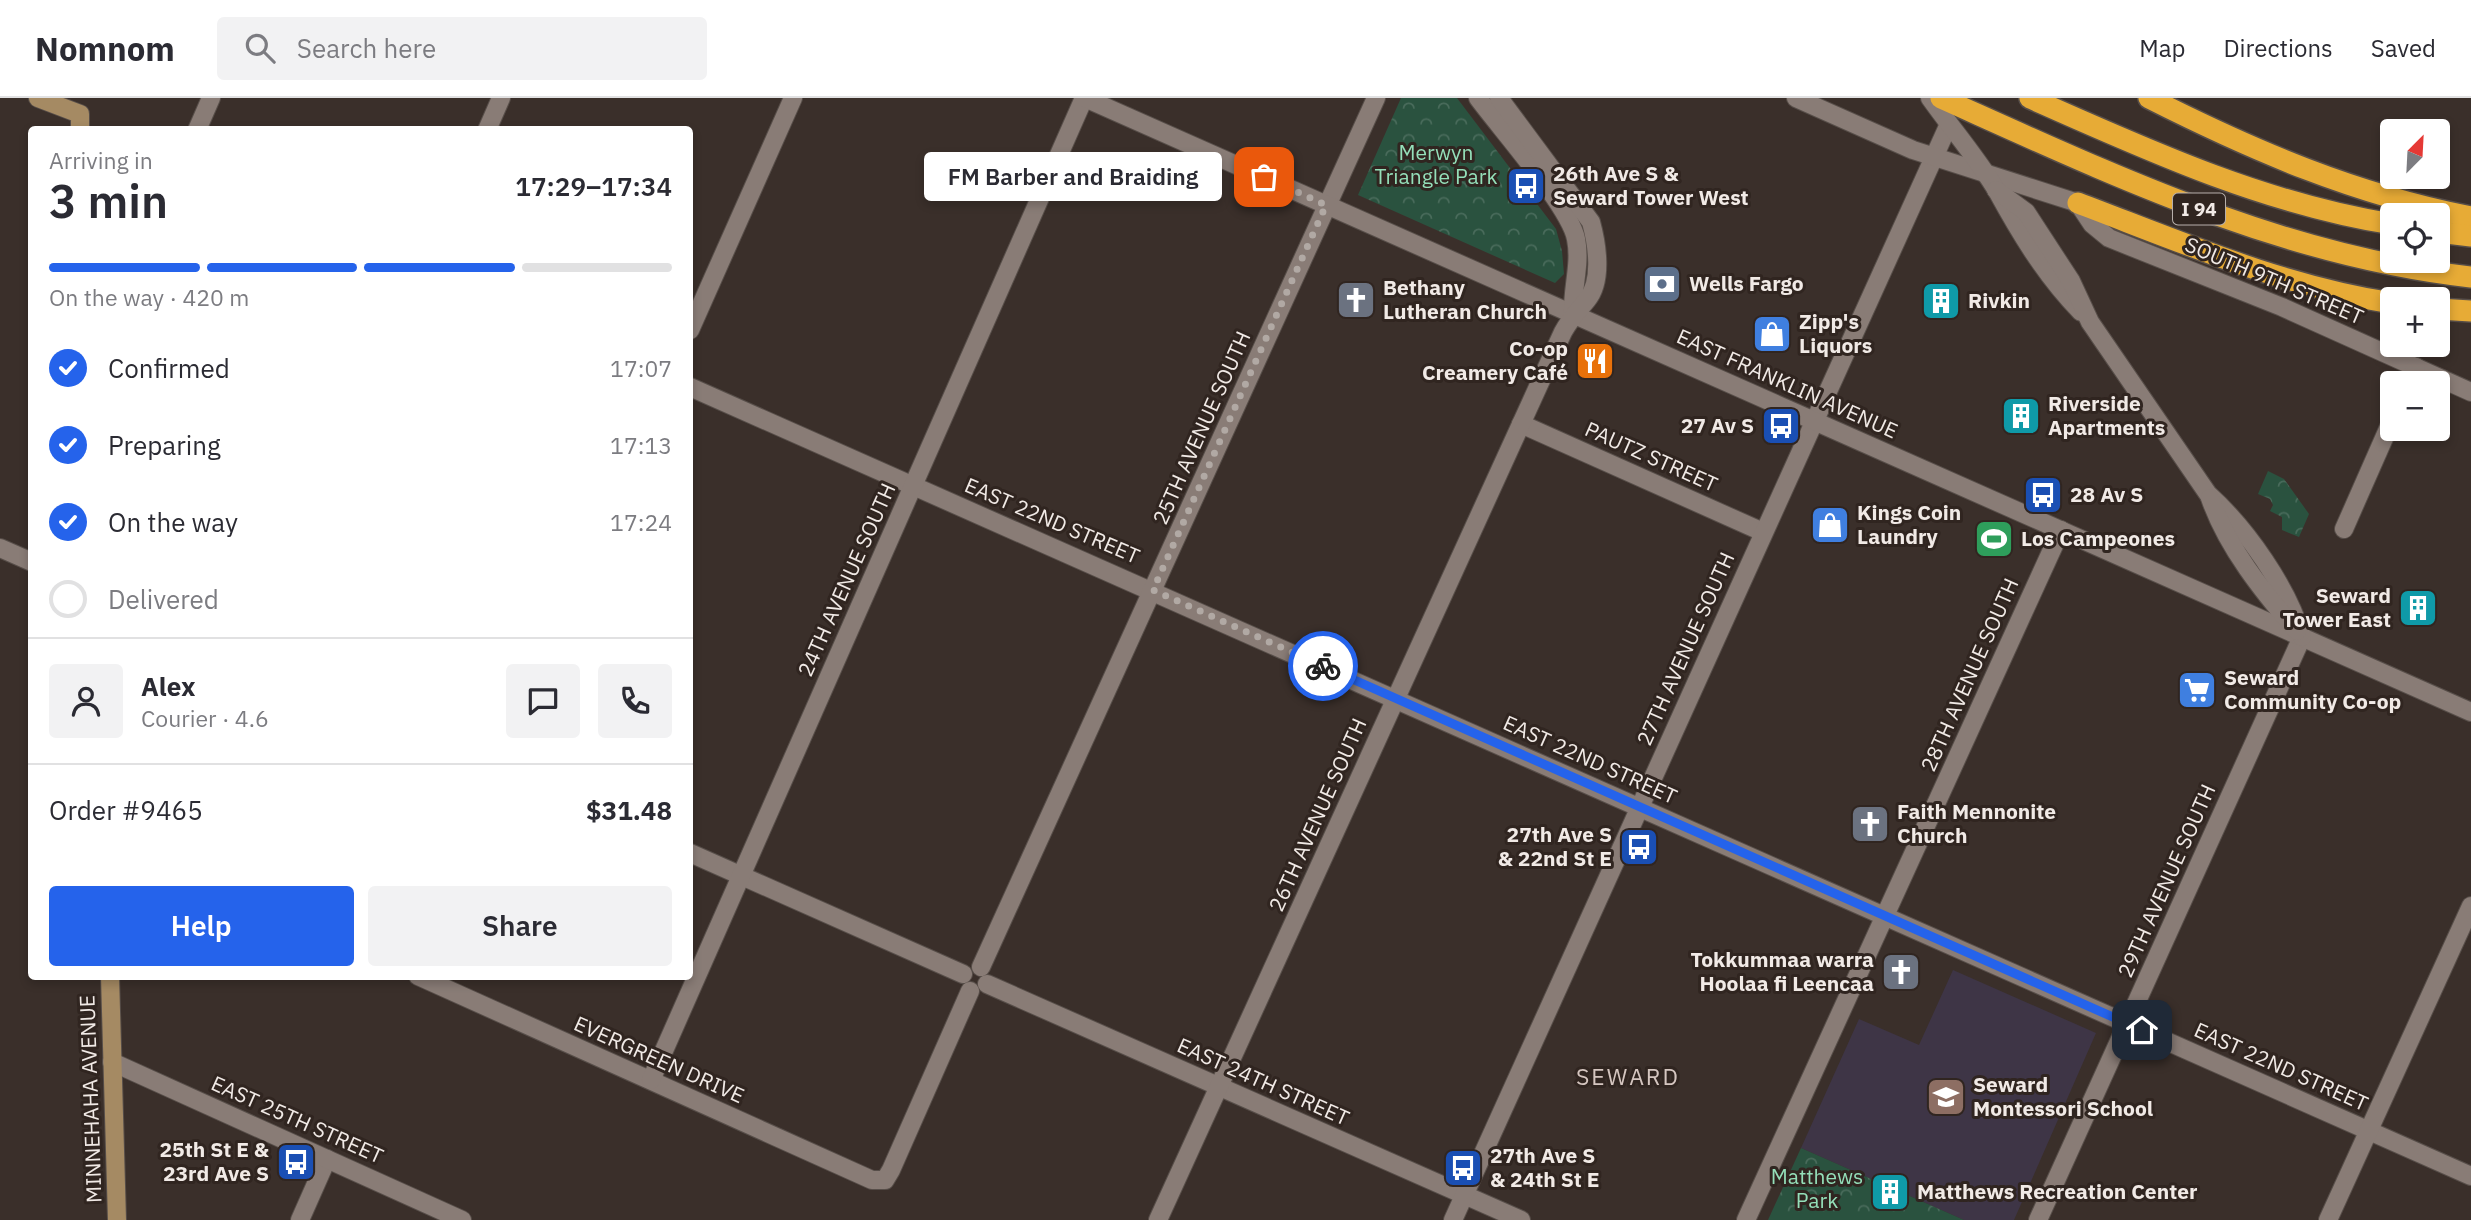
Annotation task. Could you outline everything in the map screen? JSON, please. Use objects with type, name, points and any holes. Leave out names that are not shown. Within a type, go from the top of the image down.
[{"type":"highway","name":"I 94","points":[[1941,98],[2119,177],[2235,223],[2373,261],[2471,277]]},
{"type":"highway","name":"I 94","points":[[2030,98],[2141,147],[2231,181],[2294,202],[2380,221]]},
{"type":"highway","points":[[2149,98],[2236,142],[2312,174],[2382,196],[2471,217]]},
{"type":"highway","points":[[2078,203],[2255,270],[2380,301]]},
{"type":"highway","points":[[2450,233],[2471,236]]},
{"type":"highway","points":[[2450,310],[2471,312]]},
{"type":"main road","points":[[38,98],[80,114]]},
{"type":"main road","name":"MINNEHAHA AVENUE","points":[[110,980],[117,1220]]},
{"type":"street","points":[[199,126],[211,98]]},
{"type":"street","points":[[489,126],[501,98]]},
{"type":"street","points":[[693,323],[793,98]]},
{"type":"street","name":"EAST FRANKLIN AVENUE","points":[[1084,98],[2471,712]]},
{"type":"street","name":"24TH AVENUE SOUTH","points":[[651,1080],[1084,98]]},
{"type":"street","name":"25TH AVENUE SOUTH","points":[[981,967],[1376,98]]},
{"type":"street","name":"26TH AVENUE SOUTH","points":[[1478,98],[1573,227],[1578,259],[1572,290],[1573,314]]},
{"type":"street","name":"26TH AVENUE SOUTH","points":[[1158,1220],[1521,424],[1573,314],[1589,298],[1595,281],[1595,237],[1591,222],[1499,98]]},
{"type":"street","points":[[1796,98],[1913,150],[2078,203]]},
{"type":"street","points":[[1930,98],[1946,130],[1967,150],[1996,190],[2026,212],[2071,281],[2090,322],[2208,494],[2219,523],[2271,601],[2302,637]]},
{"type":"street","name":"27TH AVENUE SOUTH","points":[[1453,1220],[1946,130]]},
{"type":"street","name":"SOUTH 9TH STREET","points":[[2078,203],[2092,224],[2109,238],[2282,307],[2404,371]]},
{"type":"street","name":"SOUTH 9TH STREET","points":[[2450,386],[2471,392]]},
{"type":"street","name":"EAST 22ND STREET","points":[[693,388],[2471,1176]]},
{"type":"street","name":"PAUTZ STREET","points":[[1521,424],[1763,532]]},
{"type":"street","points":[[2344,529],[2383,441]]},
{"type":"street","name":"28TH AVENUE SOUTH","points":[[1746,1220],[2061,530]]},
{"type":"street","points":[[0,548],[28,560]]},
{"type":"street","name":"29TH AVENUE SOUTH","points":[[2038,1220],[2130,1024],[2302,637]]},
{"type":"street","points":[[693,854],[963,974]]},
{"type":"street","points":[[2328,1220],[2471,906]]},
{"type":"street","points":[[969,967],[981,967],[988,976],[979,988],[964,985],[963,974],[969,967]]},
{"type":"street","name":"EVERGREEN DRIVE","points":[[427,980],[872,1180],[885,1180],[979,988]]},
{"type":"street","name":"EAST 24TH STREET","points":[[979,988],[1219,1087],[1521,1220]]},
{"type":"street","name":"EAST 25TH STREET","points":[[112,1062],[462,1220]]},
{"type":"street","points":[[300,1220],[327,1159]]},
{"type":"shaded area","name":"Seward Montessori School","points":[[1953,970],[2096,1033],[2014,1220],[1964,1220],[1801,1148],[1859,1019],[1919,1045]]},
{"type":"green space","name":"Merwyn Triangle Park","points":[[1401,98],[1457,98],[1556,229],[1564,274],[1555,283],[1358,195]]},
{"type":"green space","points":[[2268,471],[2284,479],[2309,514],[2299,537],[2282,530],[2282,517],[2270,511],[2273,505],[2270,499],[2258,494]]},
{"type":"green space","name":"Matthews Park","points":[[1801,1148],[1964,1220],[1768,1220]]},
{"type":"way so far","points":[[1264,177],[1326,205],[1153,590],[1323,666]]},
{"type":"place","name":"FM Barber and Braiding","points":[[1264,177]]},
{"type":"place","name":"26th Ave S & Seward Tower West","points":[[1526,186]]},
{"type":"place","name":"Wells Fargo","points":[[1662,284]]},
{"type":"place","name":"Bethany Lutheran Church","points":[[1356,300]]},
{"type":"place","name":"Rivkin","points":[[1941,301]]},
{"type":"place","name":"Zipp's Liquors","points":[[1772,334]]},
{"type":"place","name":"Co-op Creamery Café","points":[[1595,361]]},
{"type":"place","name":"Riverside Apartments","points":[[2021,416]]},
{"type":"place","name":"27 Av S","points":[[1781,426]]},
{"type":"place","name":"28 Av S","points":[[2043,495]]},
{"type":"place","name":"Kings Coin Laundry","points":[[1830,525]]},
{"type":"place","name":"Los Campeones","points":[[1994,539]]},
{"type":"place","name":"Seward Tower East","points":[[2418,608]]},
{"type":"place","name":"Seward Community Co-op","points":[[2197,690]]},
{"type":"place","name":"Faith Mennonite Church","points":[[1870,824]]},
{"type":"place","name":"27th Ave S & 22nd St E","points":[[1639,847]]},
{"type":"place","name":"Tokkummaa warra Hoolaa fi Leencaa","points":[[1901,972]]},
{"type":"place","name":"Seward Montessori School","points":[[1946,1097]]},
{"type":"place","name":"25th St E & 23rd Ave S","points":[[296,1162]]},
{"type":"place","name":"27th Ave S & 24th St E","points":[[1463,1168]]},
{"type":"place","name":"Matthews Recreation Center","points":[[1890,1192]]},
{"type":"district","name":"SEWARD","points":[[1628,1077]]},
{"type":"route","points":[[1323,666],[2142,1030]]}]
